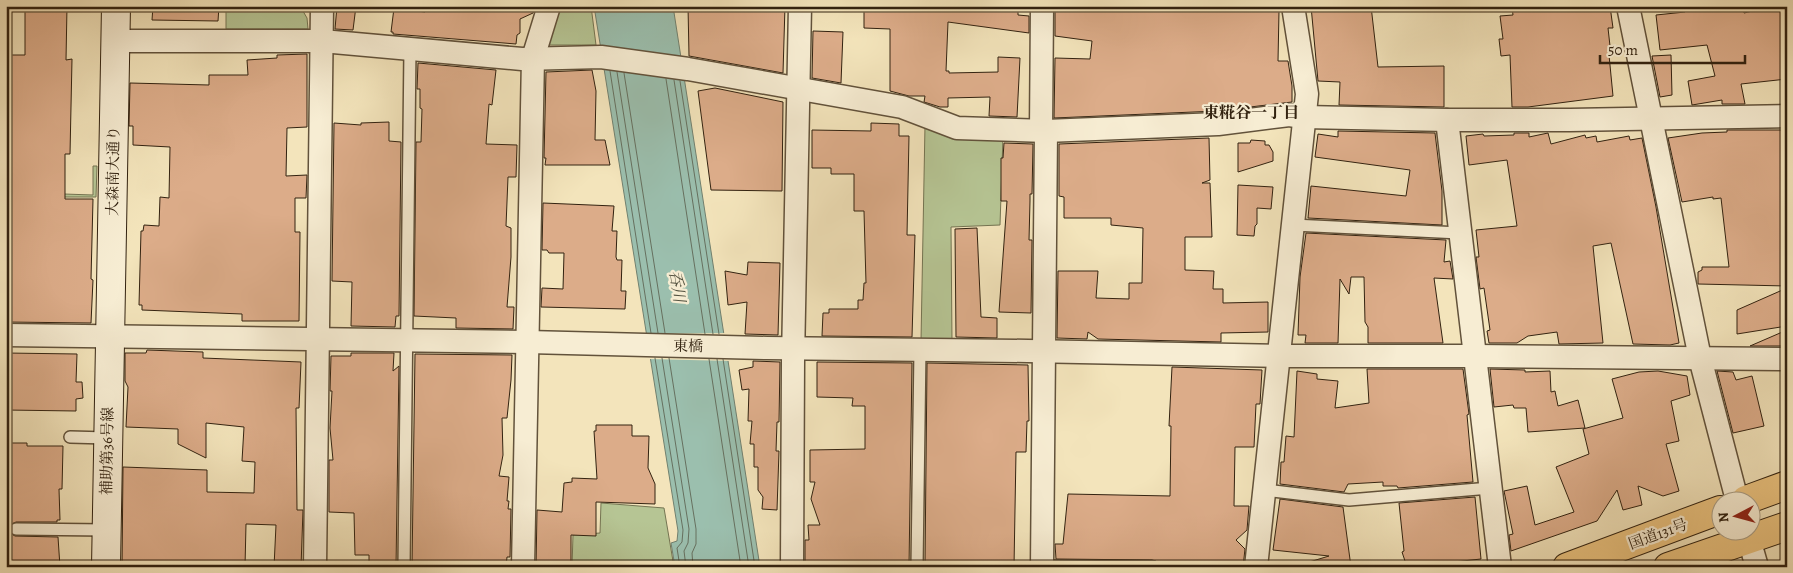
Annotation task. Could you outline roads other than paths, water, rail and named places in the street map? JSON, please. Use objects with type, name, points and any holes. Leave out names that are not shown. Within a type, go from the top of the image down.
[{"type":"highway","points":[[1760,495],[1787,486]]},
{"type":"highway","name":"国道131号","points":[[1567,567],[1710,514]]},
{"type":"highway","points":[[1760,535],[1787,526]]},
{"type":"highway","points":[[1668,567],[1745,540]]},
{"type":"street","name":"大森南大通り","points":[[109,336],[116,6]]},
{"type":"street","points":[[523,567],[533,58],[549,6]]},
{"type":"street","points":[[792,567],[800,6]]},
{"type":"street","points":[[1042,6],[1045,351],[1042,566]]},
{"type":"street","points":[[1256,567],[1307,94],[1293,6]]},
{"type":"street","points":[[1628,6],[1700,358],[1734,490]]},
{"type":"street","points":[[315,567],[322,41],[319,10]]},
{"type":"street","points":[[115,41],[322,41],[522,58],[601,57],[688,69],[902,108],[957,128],[1043,131],[1218,124],[1289,115],[1304,117],[1447,120],[1787,116]]},
{"type":"street","points":[[1447,120],[1500,567]]},
{"type":"street","name":"東橋","points":[[6,334],[1279,356],[1787,359]]},
{"type":"street","name":"補助第36号線","points":[[106,567],[109,336]]},
{"type":"street","points":[[1748,540],[1757,567]]},
{"type":"lane","points":[[404,567],[410,49]]},
{"type":"lane","points":[[1293,225],[1460,232]]},
{"type":"lane","points":[[917,567],[920,349]]},
{"type":"lane","points":[[70,437],[107,438]]},
{"type":"lane","points":[[1265,490],[1349,500],[1490,488]]},
{"type":"lane","points":[[16,529],[106,530]]},
{"type":"lane","points":[[1042,566],[1152,567]]},
{"type":"water","name":"呑川","points":[[594,6],[673,6],[760,567],[675,567],[671,543],[677,541],[678,531]]},
{"type":"district","name":"東糀谷一丁目","points":[[1251,112]]}]
